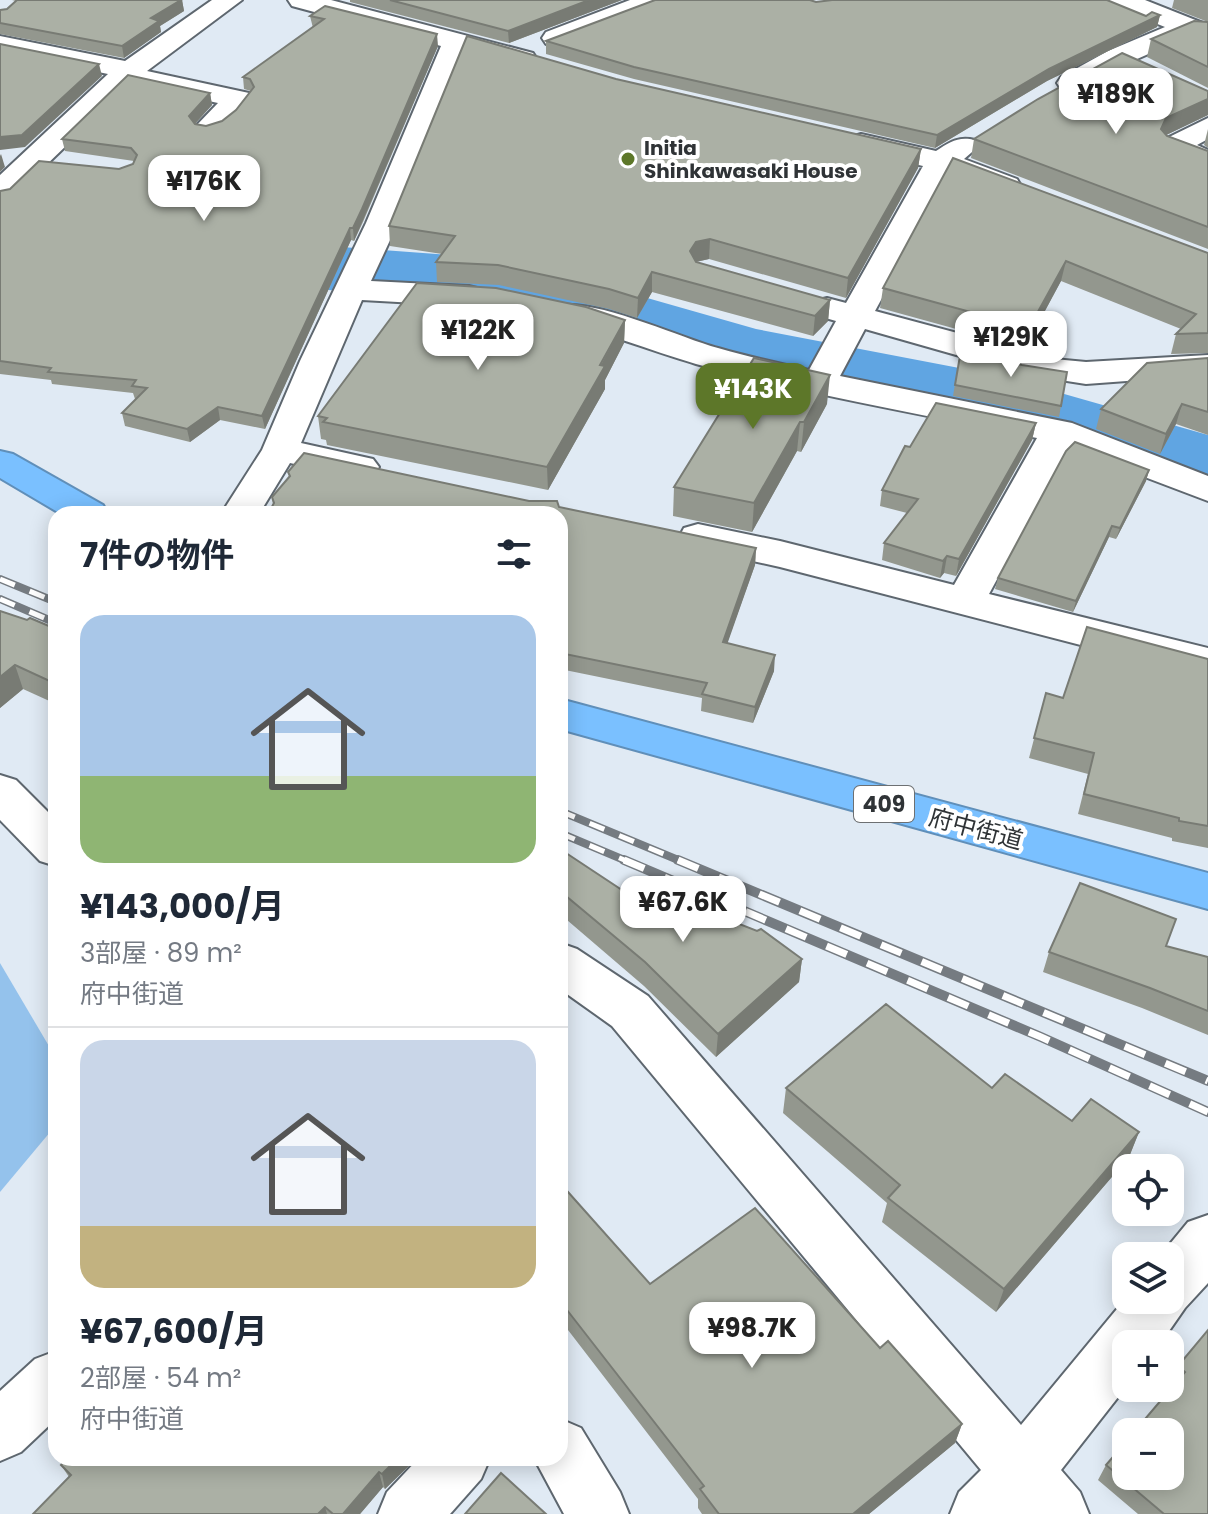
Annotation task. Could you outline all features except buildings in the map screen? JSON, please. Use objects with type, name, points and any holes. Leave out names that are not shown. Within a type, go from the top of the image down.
[{"type":"highway","points":[[0,462],[75,506]]},
{"type":"highway","name":"府中街道","points":[[568,716],[1208,891]]},
{"type":"street","points":[[0,192],[127,72],[229,0]]},
{"type":"street","points":[[301,0],[555,68]]},
{"type":"street","points":[[511,55],[654,0]]},
{"type":"street","points":[[1121,0],[1198,30]]},
{"type":"street","points":[[1051,94],[1118,57],[1198,30]]},
{"type":"street","points":[[245,506],[280,450],[382,223],[457,40]]},
{"type":"street","points":[[0,44],[239,99],[209,128]]},
{"type":"street","points":[[1118,57],[1155,75]]},
{"type":"street","points":[[1208,127],[1174,146],[1208,161]]},
{"type":"street","points":[[819,383],[941,161],[988,131]]},
{"type":"street","points":[[828,135],[941,161],[1030,195]]},
{"type":"street","points":[[0,157],[77,165]]},
{"type":"street","points":[[356,278],[498,298]]},
{"type":"street","points":[[794,299],[1021,363],[1054,369],[1086,373],[1208,365]]},
{"type":"street","points":[[540,307],[596,319],[707,356],[819,383],[1059,431],[1208,489]]},
{"type":"street","points":[[1167,368],[1208,381]]},
{"type":"street","points":[[965,601],[1059,431]]},
{"type":"street","points":[[280,450],[390,473]]},
{"type":"street","points":[[655,528],[780,554],[1208,663]]},
{"type":"street","points":[[0,792],[48,840]]},
{"type":"street","points":[[568,968],[630,1011],[1020,1500],[1150,1314]]},
{"type":"street","points":[[1184,1270],[1208,1240]]},
{"type":"street","points":[[0,1431],[48,1386]]},
{"type":"street","points":[[568,1463],[598,1514]]},
{"type":"street","points":[[409,1514],[453,1466]]},
{"type":"shaded area","points":[[0,963],[48,1044],[48,1135],[0,1192]]},
{"type":"waterway","points":[[0,249],[192,258],[450,277],[577,300],[744,350],[1001,400],[1208,461]]},
{"type":"railway","points":[[0,579],[48,599]]},
{"type":"railway","points":[[0,599],[48,620]]},
{"type":"railway","points":[[568,814],[683,862]]},
{"type":"railway","points":[[568,836],[629,862]]},
{"type":"railway","points":[[624,860],[1041,1037],[1208,1112]]},
{"type":"railway","points":[[678,860],[1208,1081]]},
{"type":"place","name":"Initia Shinkawasaki House","points":[[628,159]]}]
